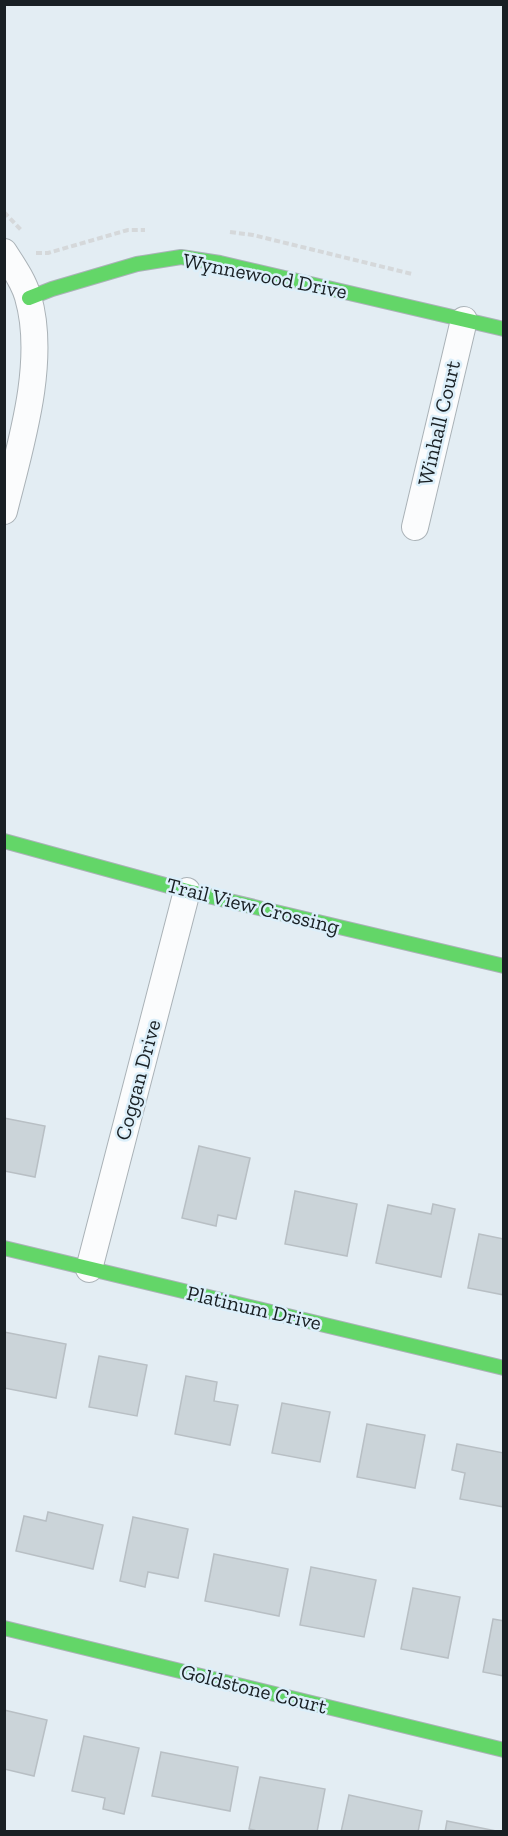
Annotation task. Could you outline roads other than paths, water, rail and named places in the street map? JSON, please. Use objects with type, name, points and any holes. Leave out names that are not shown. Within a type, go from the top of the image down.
[{"type":"street","points":[[4,252],[26,290],[34,321],[35,357],[24,428],[4,511]]},
{"type":"street","name":"Wynnewood Drive","points":[[28,298],[137,264],[181,257],[220,263],[504,329]]},
{"type":"street","name":"Winhall Court","points":[[415,527],[464,320]]},
{"type":"street","name":"Trail View Crossing","points":[[4,841],[188,891],[504,966]]},
{"type":"street","name":"Coggan Drive","points":[[89,1269],[188,891]]},
{"type":"street","name":"Platinum Drive","points":[[4,1248],[504,1368]]},
{"type":"street","name":"Goldstone Court","points":[[4,1628],[504,1750]]}]
